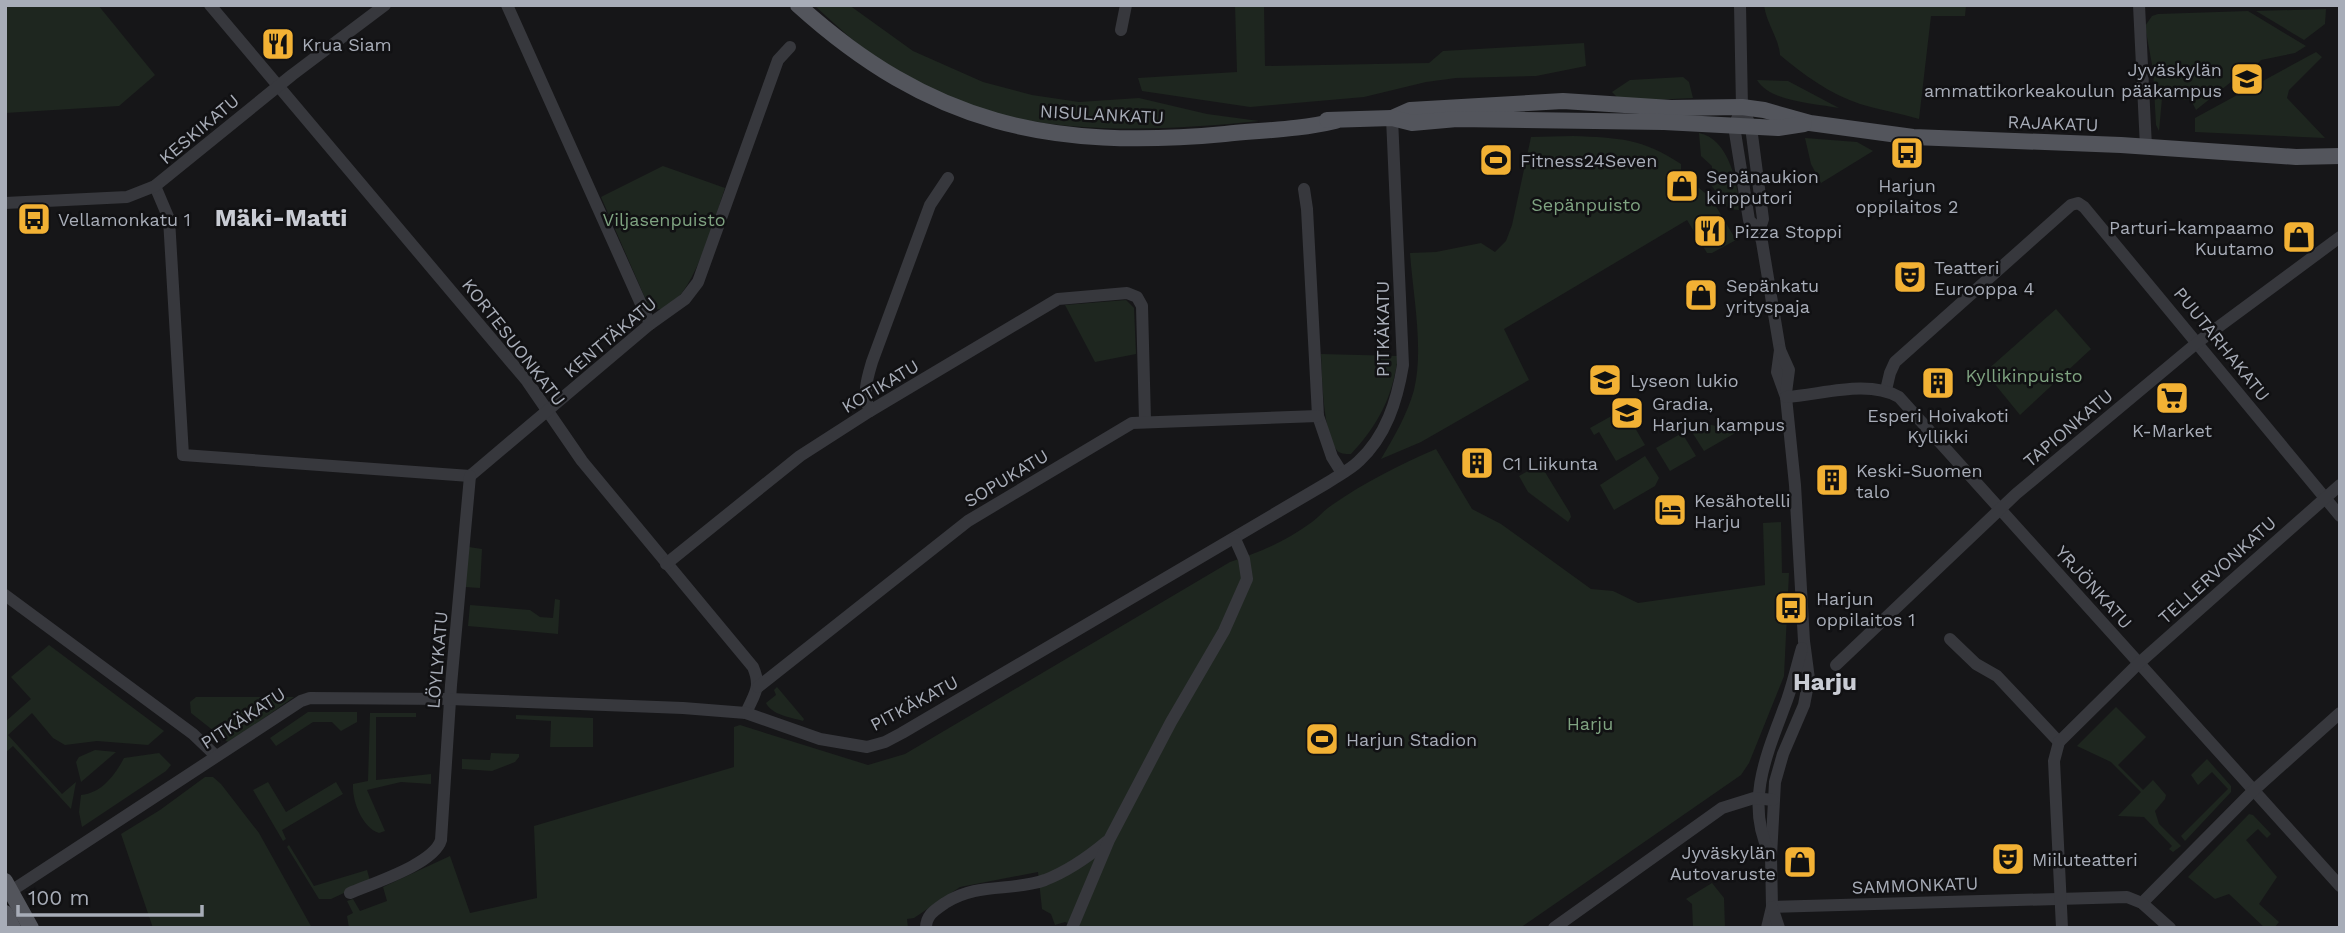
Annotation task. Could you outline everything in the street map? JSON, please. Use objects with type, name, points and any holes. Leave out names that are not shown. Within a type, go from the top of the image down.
[{"type":"main road","name":"NISULANKATU","points":[[798,5],[846,45],[900,82],[984,119],[1043,131],[1111,138],[1188,137],[1270,130],[1301,120],[1392,118],[1412,123],[1457,119],[1664,122],[1734,126]]},
{"type":"main road","name":"NISULANKATU","points":[[1392,118],[1410,110],[1563,101],[1671,108],[1742,107]]},
{"type":"main road","name":"RAJAKATU","points":[[1742,107],[1764,110],[1810,123],[1913,137],[2147,147],[2296,157],[2340,156]]},
{"type":"main road","name":"RAJAKATU","points":[[1734,126],[1778,128],[1810,123]]},
{"type":"main road","name":"RAJAKATU","points":[[2296,157],[2340,166]]},
{"type":"main road","points":[[8,889],[31,928]]},
{"type":"main road","points":[[5,913],[13,928]]},
{"type":"street","name":"KORTESUONKATU","points":[[210,5],[527,381],[582,461],[753,667],[758,678],[758,687]]},
{"type":"street","name":"KESKIKATU","points":[[5,203],[127,197],[155,186],[278,86],[385,5]]},
{"type":"street","points":[[507,5],[650,324]]},
{"type":"street","points":[[1121,30],[1126,5]]},
{"type":"street","points":[[1740,5],[1742,107],[1751,127],[1762,219],[1759,231],[1780,350],[1789,370],[1786,397],[1798,514],[1804,641],[1809,679],[1804,705],[1760,815],[1764,842],[1771,856],[1772,906],[1767,928]]},
{"type":"street","points":[[2138,5],[2147,147]]},
{"type":"street","name":"KENTTÄKATU","points":[[470,475],[650,324],[684,299],[698,282],[778,60],[790,47]]},
{"type":"street","points":[[1742,107],[1734,126],[1749,220],[1759,231]]},
{"type":"street","name":"PITKÄKATU","points":[[8,889],[301,701],[310,698],[450,699],[683,708],[746,713],[820,739],[845,744],[867,747],[885,742],[1235,539],[1342,473],[1366,454],[1384,427],[1399,392],[1403,365],[1392,118]]},
{"type":"street","points":[[870,411],[865,400],[872,362],[930,205],[948,178]]},
{"type":"street","points":[[155,186],[169,219],[183,455],[470,475]]},
{"type":"street","points":[[1304,189],[1318,416],[1332,457],[1342,473]]},
{"type":"street","name":"PUUTARHAKATU","points":[[1886,390],[1895,362],[2071,205],[2078,203],[2198,342],[2340,516]]},
{"type":"street","name":"TAPIONKATU","points":[[1836,665],[2001,508],[2198,342],[2340,237]]},
{"type":"street","name":"KOTIKATU","points":[[666,564],[800,456],[1058,299],[1127,293],[1137,298],[1142,306],[1145,421]]},
{"type":"street","points":[[1786,397],[1863,389],[1886,390]]},
{"type":"street","name":"YRJÖNKATU","points":[[1886,390],[1899,397],[2001,508],[2340,887]]},
{"type":"street","name":"SOPUKATU","points":[[758,687],[968,521],[1132,423],[1318,416]]},
{"type":"street","name":"LÖYLYKATU","points":[[350,893],[411,866],[439,847],[443,829],[450,699],[470,475]]},
{"type":"street","name":"TELLERVONKATU","points":[[2059,742],[2138,664],[2340,485]]},
{"type":"street","points":[[1072,928],[1109,840],[1171,722],[1224,631],[1247,579],[1244,559],[1235,539]]},
{"type":"street","points":[[5,595],[193,734],[216,756]]},
{"type":"street","points":[[1950,639],[1976,664],[1997,676],[2059,742],[2054,761],[2062,928]]},
{"type":"street","points":[[746,713],[758,687]]},
{"type":"street","points":[[2170,928],[2142,903],[2254,790],[2340,713]]},
{"type":"street","points":[[1554,928],[1722,808],[1754,798],[1767,799]]},
{"type":"street","points":[[926,928],[929,915],[957,896],[990,887],[1034,883],[1047,879],[1085,859],[1109,840]]},
{"type":"street","name":"SAMMONKATU","points":[[1772,906],[2127,897],[2142,903]]},
{"type":"street","points":[[1772,906],[1779,928]]},
{"type":"green space","points":[[5,5],[98,5],[155,75],[119,106],[5,113]]},
{"type":"green space","points":[[814,5],[849,5],[913,51],[983,82],[1032,95],[1079,102],[1139,98],[1207,114],[1259,121],[1168,128],[1105,128],[1044,123],[982,110],[918,82],[878,59]]},
{"type":"green space","points":[[1235,5],[1264,5],[1265,66],[1429,63],[1443,51],[1584,43],[1586,66],[1536,76],[1456,78],[1426,82],[1364,97],[1250,107],[1142,91],[1138,78],[1237,72]]},
{"type":"green space","points":[[1764,5],[1966,5],[1965,16],[1931,16],[1919,119],[1849,100],[1798,70],[1780,55]]},
{"type":"green space","points":[[2326,9],[2325,24],[2304,40],[2256,11]]},
{"type":"green space","points":[[2248,11],[2306,46],[2295,53],[2261,60],[2245,76],[2241,74],[2196,110],[2191,100],[2162,98],[2159,131],[2156,125],[2153,70],[2145,26],[2152,16]]},
{"type":"green space","points":[[2316,52],[2322,57],[2289,90],[2287,98],[2325,138],[2195,132],[2195,118]]},
{"type":"green space","points":[[1683,77],[1689,82],[1693,98],[1618,98],[1612,92],[1630,80]]},
{"type":"green space","points":[[1757,80],[1788,81],[1839,108],[1782,97],[1763,87]]},
{"type":"green space","points":[[1699,133],[1717,143],[1730,164],[1737,188],[1739,210],[1729,209],[1708,181],[1712,176],[1712,166],[1701,156]]},
{"type":"green space","name":"Sepänpuisto","points":[[1573,136],[1630,141],[1667,155],[1681,164],[1681,176],[1686,182],[1711,198],[1736,240],[1707,253],[1687,220],[1504,329],[1529,380],[1421,442],[1381,459],[1408,408],[1417,374],[1417,322],[1410,253],[1436,252],[1481,243],[1495,252],[1506,241],[1512,225],[1531,137]]},
{"type":"green space","points":[[1805,138],[1857,142],[1873,151],[1821,183],[1811,164]]},
{"type":"green space","name":"Viljasenpuisto","points":[[663,166],[725,188],[698,264],[676,300],[663,309],[649,307],[601,197]]},
{"type":"green space","points":[[1126,300],[1134,308],[1136,354],[1095,362],[1065,305]]},
{"type":"green space","name":"Kyllikinpuisto","points":[[2056,309],[2091,349],[2020,415],[1985,372]]},
{"type":"green space","points":[[1321,354],[1398,356],[1383,410],[1351,454],[1337,451],[1328,430]]},
{"type":"green space","points":[[1624,409],[1645,445],[1616,461],[1599,432],[1594,435],[1590,428]]},
{"type":"green space","points":[[1701,422],[1737,432],[1704,451],[1690,429]]},
{"type":"green space","points":[[1682,433],[1696,456],[1670,471],[1656,448]]},
{"type":"green space","name":"Harju","points":[[1436,449],[1472,509],[1501,524],[1591,589],[1613,591],[1638,603],[1765,585],[1763,523],[1781,522],[1782,573],[1789,573],[1784,676],[1749,763],[1741,775],[1520,928],[1079,928],[1065,922],[1055,925],[1051,914],[1042,909],[1038,872],[960,887],[914,918],[907,919],[908,928],[349,928],[347,916],[353,913],[347,901],[353,899],[360,911],[387,901],[383,887],[450,856],[470,913],[537,898],[534,826],[734,767],[734,727],[740,725],[868,765],[905,754],[1230,562],[1293,535],[1329,507],[1370,481]]},
{"type":"green space","points":[[1645,456],[1659,478],[1655,486],[1614,510],[1600,485]]},
{"type":"green space","points":[[1540,464],[1570,513],[1568,522],[1528,492],[1519,476]]},
{"type":"green space","points":[[469,547],[482,549],[480,588],[465,587]]},
{"type":"green space","points":[[555,599],[560,600],[558,634],[468,626],[470,605],[530,610],[540,617],[553,618]]},
{"type":"green space","points":[[49,645],[164,731],[148,745],[97,741],[65,745],[53,738],[32,713],[8,735],[62,794],[76,782],[71,809],[13,746],[5,753],[5,722],[31,699],[11,677]]},
{"type":"green space","points":[[777,687],[803,721],[782,715],[769,707],[766,703],[776,695],[774,690]]},
{"type":"green space","points":[[196,697],[294,697],[229,743],[191,713],[190,702]]},
{"type":"green space","points":[[2116,707],[2146,737],[2118,765],[2143,790],[2153,780],[2166,795],[2155,811],[2159,824],[2181,846],[2173,852],[2169,849],[2172,846],[2144,817],[2118,816],[2141,792],[2111,762],[2077,746]]},
{"type":"green space","points":[[308,712],[357,712],[357,722],[341,731],[332,722],[313,722],[276,746],[270,738]]},
{"type":"green space","points":[[370,713],[416,713],[416,717],[376,717],[376,780],[431,774],[431,784],[401,782],[367,790],[385,831],[379,833],[363,819],[353,791],[353,784],[368,781]]},
{"type":"green space","points":[[516,715],[593,718],[593,747],[550,747],[551,721],[516,719]]},
{"type":"green space","points":[[95,750],[116,752],[81,782],[76,762],[79,757]]},
{"type":"green space","points":[[159,753],[171,765],[166,771],[82,827],[79,812],[81,795],[101,787],[112,777],[124,758]]},
{"type":"green space","points":[[491,753],[519,754],[519,757],[515,762],[492,771],[462,769],[462,759],[490,760]]},
{"type":"green space","points":[[2207,759],[2231,786],[2231,792],[2185,841],[2181,836],[2228,789],[2212,772],[2198,785],[2191,775]]},
{"type":"green space","points":[[205,777],[213,777],[221,784],[259,833],[312,928],[153,928],[121,834]]},
{"type":"green space","points":[[268,782],[286,812],[336,782],[343,794],[282,830],[286,839],[283,841],[253,790]]},
{"type":"green space","points":[[2249,814],[2271,834],[2267,838],[2258,829],[2246,840],[2277,877],[2259,904],[2279,922],[2274,928],[2265,928],[2229,894],[2215,899],[2188,877]]},
{"type":"green space","points":[[289,845],[314,886],[367,870],[370,881],[331,899],[319,899],[287,847]]},
{"type":"green space","points":[[1712,883],[1724,898],[1725,928],[1693,928],[1692,904],[1686,899]]},
{"type":"place","name":"Krua Siam","points":[[278,44]]},
{"type":"place","name":"Jyväskylän ammattikorkeakoulun pääkampus","points":[[2247,79]]},
{"type":"place","name":"Harjun oppilaitos 2","points":[[1907,153]]},
{"type":"place","name":"Fitness24Seven","points":[[1496,160]]},
{"type":"place","name":"Sepänaukion kirpputori","points":[[1682,186]]},
{"type":"place","name":"Vellamonkatu 1","points":[[34,219]]},
{"type":"place","name":"Pizza Stoppi","points":[[1710,231]]},
{"type":"place","name":"Parturi-kampaamo Kuutamo","points":[[2299,237]]},
{"type":"place","name":"Teatteri Eurooppa 4","points":[[1910,277]]},
{"type":"place","name":"Sepänkatu yrityspaja","points":[[1701,295]]},
{"type":"place","name":"Lyseon lukio","points":[[1605,380]]},
{"type":"place","name":"Esperi Hoivakoti Kyllikki","points":[[1938,383]]},
{"type":"place","name":"K-Market","points":[[2172,398]]},
{"type":"place","name":"Gradia, Harjun kampus","points":[[1627,413]]},
{"type":"place","name":"C1 Liikunta","points":[[1477,463]]},
{"type":"place","name":"Keski-Suomen talo","points":[[1832,480]]},
{"type":"place","name":"Kesähotelli Harju","points":[[1670,510]]},
{"type":"place","name":"Harjun oppilaitos 1","points":[[1791,608]]},
{"type":"place","name":"Harjun Stadion","points":[[1322,739]]},
{"type":"place","name":"Miiluteatteri","points":[[2008,859]]},
{"type":"place","name":"Jyväskylän Autovaruste","points":[[1800,862]]},
{"type":"district","name":"Mäki-Matti","points":[[281,218]]},
{"type":"district","name":"Harju","points":[[1825,682]]}]
